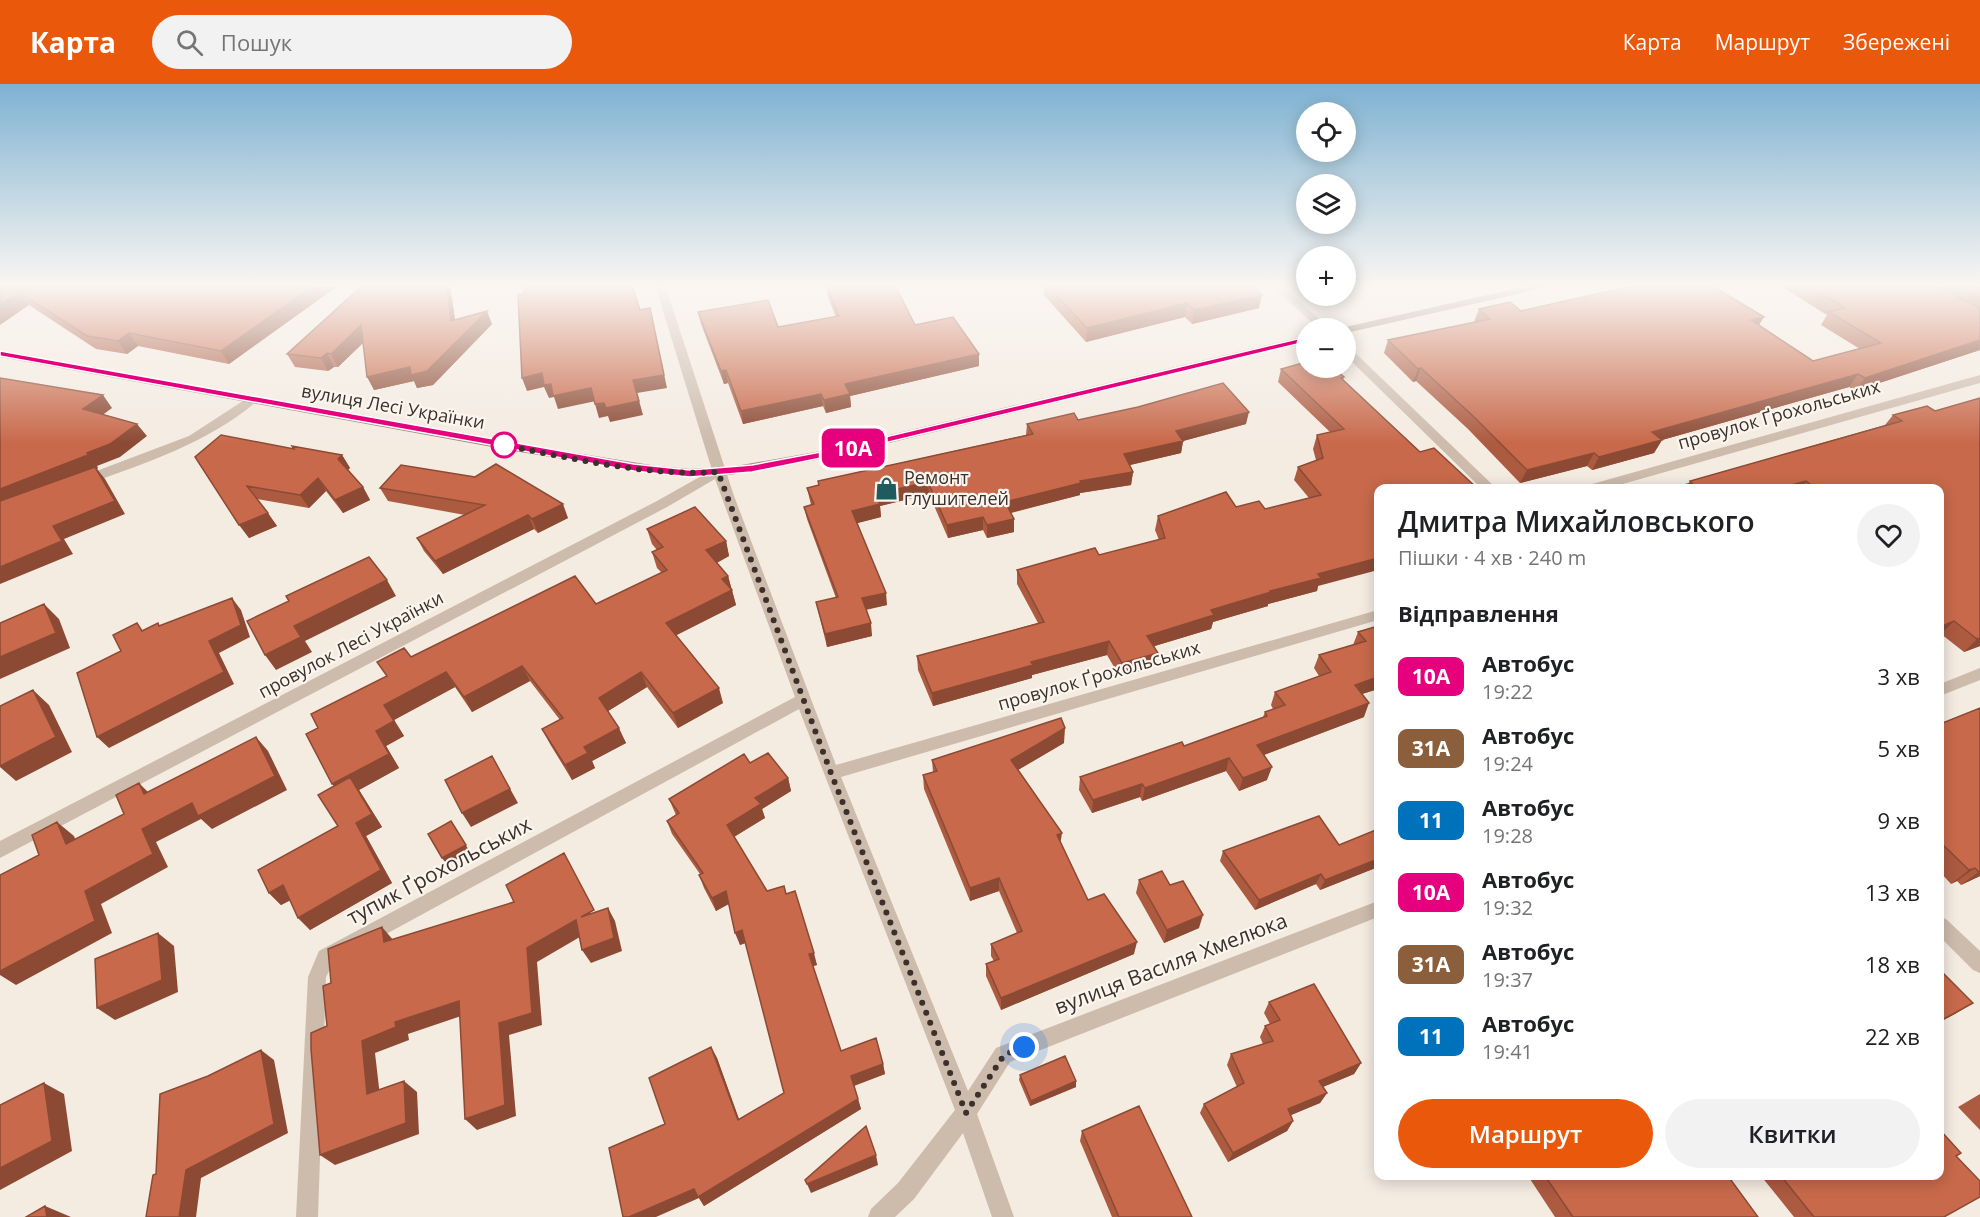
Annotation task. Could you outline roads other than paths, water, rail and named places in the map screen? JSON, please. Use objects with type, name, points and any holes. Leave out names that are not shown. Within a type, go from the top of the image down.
[{"type":"main road","name":"вулиця Лесі Українки","points":[[0,354],[634,467],[690,473],[752,468],[826,454],[1296,341]]},
{"type":"street","points":[[676,338],[718,472],[831,773],[966,1113],[1003,1217]]},
{"type":"street","points":[[1356,360],[1485,484]]},
{"type":"street","name":"провулок Ґрохольських","points":[[1608,484],[1980,379]]},
{"type":"street","points":[[75,484],[207,433],[237,413],[252,399]]},
{"type":"street","name":"провулок Лесі Українки","points":[[0,850],[641,515],[718,472]]},
{"type":"street","name":"провулок Ґрохольських","points":[[831,773],[1374,616]]},
{"type":"street","points":[[1944,688],[1980,674]]},
{"type":"street","name":"тупик Ґрохольських","points":[[307,1217],[317,977],[326,957],[804,699]]},
{"type":"street","name":"вулиця Василя Хмелюка","points":[[879,1217],[906,1191],[966,1113],[1004,1055],[1374,911]]},
{"type":"street","points":[[1944,929],[1980,964]]},
{"type":"place","name":"Ремонт глушителей","points":[[886,488]]}]
